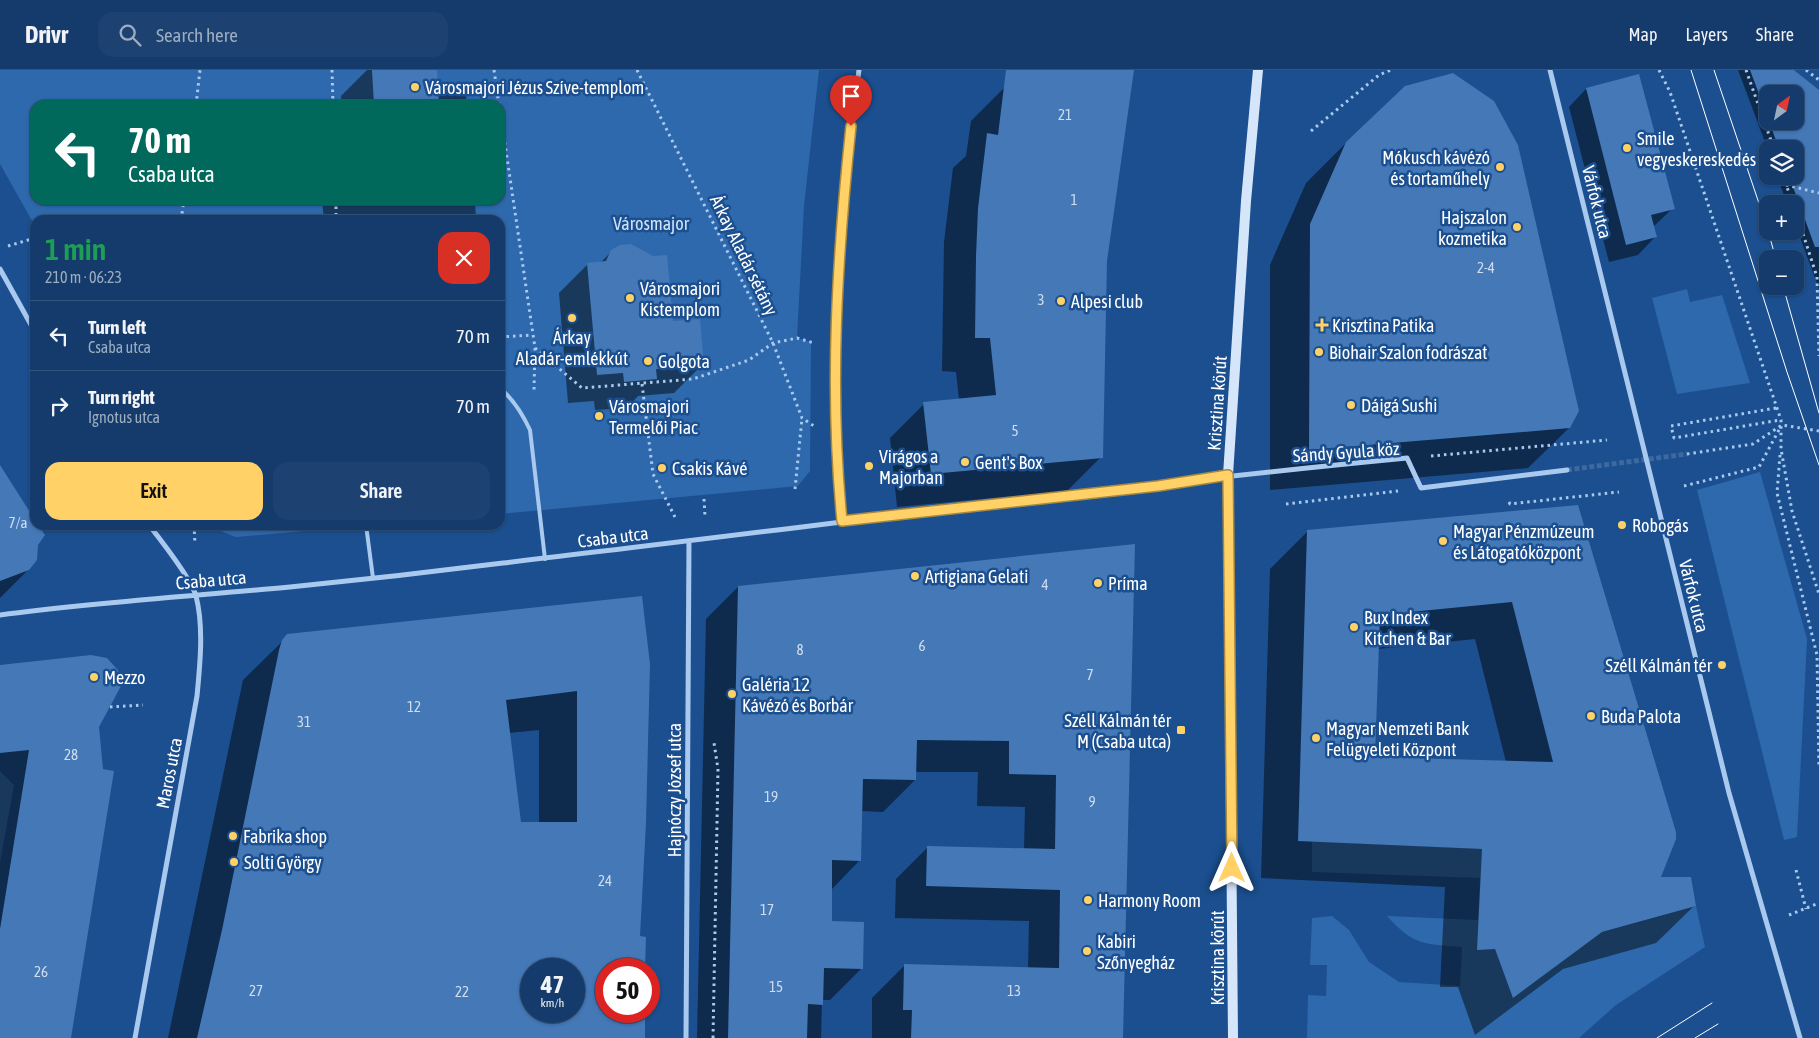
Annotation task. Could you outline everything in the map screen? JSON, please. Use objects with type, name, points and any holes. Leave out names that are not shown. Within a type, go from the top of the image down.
[{"type":"main road","name":"Krisztina körút","points":[[1233,1038],[1228,475],[1246,201],[1258,70]]},
{"type":"street","points":[[842,521],[836,441],[836,350],[842,209],[858,70]]},
{"type":"street","name":"Várfok utca","points":[[1550,70],[1729,793],[1764,921],[1800,1038]]},
{"type":"street","points":[[0,269],[30,323]]},
{"type":"street","name":"Sándy Gyula köz","points":[[1228,475],[1407,458],[1421,488]]},
{"type":"street","points":[[1421,488],[1567,470]]},
{"type":"street","name":"Csaba utca","points":[[0,615],[98,602],[196,595],[373,578],[842,521],[1158,486],[1228,475]]},
{"type":"street","name":"Maros utca","points":[[135,1038],[197,696],[201,649],[196,595],[165,545],[153,530]]},
{"type":"street","name":"Hajnóczy József utca","points":[[686,1038],[689,541]]},
{"type":"lane","points":[[505,393],[522,413],[530,430],[545,558]]},
{"type":"lane","points":[[367,530],[373,578]]},
{"type":"path","points":[[197,100],[200,70]]},
{"type":"path","points":[[332,70],[333,100]]},
{"type":"path","points":[[494,70],[498,100]]},
{"type":"path","name":"Árkay Aladár sétány","points":[[637,70],[773,343],[802,418]]},
{"type":"path","points":[[1311,131],[1379,75],[1391,70]]},
{"type":"path","points":[[1659,70],[1670,92],[1781,420],[1777,493],[1818,656],[1819,768]]},
{"type":"path","points":[[1746,70],[1771,140]]},
{"type":"path","points":[[1806,70],[1819,80]]},
{"type":"path","points":[[505,145],[532,335],[505,337]]},
{"type":"path","points":[[1786,185],[1819,193]]},
{"type":"path","points":[[1786,185],[1790,195]]},
{"type":"path","points":[[1804,237],[1817,277],[1819,356]]},
{"type":"path","points":[[0,248],[30,239]]},
{"type":"path","points":[[535,348],[582,388],[693,379],[749,360],[773,343],[797,338],[836,350]]},
{"type":"path","points":[[642,384],[653,474],[666,503]]},
{"type":"path","points":[[1776,408],[1671,426],[1672,432],[1674,438],[1781,420]]},
{"type":"path","points":[[795,489],[802,418],[836,441]]},
{"type":"path","points":[[1684,486],[1759,467],[1782,425]]},
{"type":"path","points":[[1688,454],[1753,444],[1782,425],[1819,431]]},
{"type":"path","points":[[1407,458],[1607,440]]},
{"type":"path","points":[[1780,449],[1792,511],[1819,594]]},
{"type":"path","points":[[1286,504],[1421,488]]},
{"type":"path","points":[[1510,504],[1619,492]]},
{"type":"path","points":[[194,530],[195,544]]},
{"type":"path","points":[[110,707],[143,705]]},
{"type":"path","points":[[712,733],[718,770],[713,1038]]},
{"type":"path","points":[[1796,870],[1806,910]]},
{"type":"path","points":[[1764,921],[1797,914],[1819,903]]},
{"type":"green space","name":"Városmajor","points":[[0,70],[819,70],[804,206],[797,338],[811,342],[810,471],[798,486],[505,514],[505,215],[30,215],[30,217],[0,164]]},
{"type":"green space","points":[[1687,289],[1690,302],[1722,295],[1750,383],[1677,394],[1652,298]]},
{"type":"green space","points":[[1760,472],[1807,639],[1797,837],[1784,840],[1697,490]]},
{"type":"green space","points":[[218,530],[314,530],[236,537]]},
{"type":"green space","points":[[0,771],[14,785],[0,863]]},
{"type":"green space","points":[[1312,841],[1588,854],[1603,932],[1696,906],[1705,947],[1616,1005],[1579,1038],[1307,1038],[1308,995],[1326,996],[1327,965],[1310,965],[1312,918],[1332,916],[1349,930],[1369,962],[1399,982],[1460,986],[1462,947],[1420,942],[1396,926],[1387,916],[1478,920],[1480,878],[1312,872]]},
{"type":"building","name":"Városmajori Jézus Szíve-templom","points":[[372,70],[437,70],[439,100],[374,100]]},
{"type":"building","points":[[1006,70],[1134,70],[1107,261],[1103,458],[931,474],[923,402],[996,395],[990,338],[975,338],[976,256],[978,208],[987,133],[998,135]]},
{"type":"building","points":[[1750,70],[1794,70],[1819,90],[1819,247],[1815,247],[1804,217],[1804,195],[1796,195],[1792,185],[1804,185],[1804,140],[1776,140],[1772,130],[1804,130],[1804,85],[1759,85],[1759,94]]},
{"type":"building","points":[[1453,73],[1494,101],[1518,145],[1579,411],[1570,428],[1309,450],[1310,224],[1346,142],[1405,86]]},
{"type":"building","points":[[1639,74],[1675,209],[1651,215],[1657,237],[1626,245],[1586,88]]},
{"type":"building","name":"Városmajori Kistemplom","points":[[631,244],[653,256],[667,255],[673,321],[700,319],[704,365],[656,369],[657,379],[624,382],[623,373],[597,375],[587,263],[606,261],[611,250],[620,245]]},
{"type":"building","points":[[0,465],[30,512],[30,530],[42,530],[45,535],[38,545],[37,560],[29,570],[0,581]]},
{"type":"building","name":"Buda Palota","points":[[1578,505],[1676,832],[1676,839],[1661,877],[1691,877],[1696,906],[1602,932],[1513,998],[1495,949],[1477,950],[1482,849],[1298,841],[1307,530]],"holes":[[[1512,602],[1553,762],[1375,757],[1380,615]]]},
{"type":"building","points":[[1135,544],[1123,1038],[911,1038],[912,1010],[903,1010],[904,964],[1059,968],[1060,890],[926,886],[927,846],[1055,849],[1056,775],[1009,774],[1009,741],[917,740],[916,780],[863,779],[861,861],[832,860],[832,921],[864,922],[863,969],[824,968],[823,1005],[808,1004],[807,1038],[728,1038],[738,586]]},
{"type":"building","points":[[642,596],[650,664],[646,823],[640,936],[646,937],[645,958],[595,958],[595,1023],[645,1023],[645,1038],[197,1038],[222,930],[282,640],[287,634]],"holes":[[[577,691],[577,822],[521,822],[506,700]]]},
{"type":"building","points":[[91,655],[107,658],[118,670],[121,686],[99,727],[103,769],[114,771],[71,1038],[0,1038],[0,929],[29,750],[0,753],[0,665]]},
{"type":"tunnel","points":[[1567,470],[1687,454]]},
{"type":"tram line","points":[[1691,70],[1787,372],[1819,465]]},
{"type":"tram line","points":[[1714,70],[1759,203]]},
{"type":"tram line","points":[[1771,240],[1773,250]]},
{"type":"tram line","points":[[1786,295],[1819,413]]},
{"type":"tram line","points":[[1657,1038],[1712,1003]]},
{"type":"tram line","points":[[1695,1038],[1718,1024]]},
{"type":"place","name":"Városmajori Jézus Szíve-templom","points":[[415,87]]},
{"type":"place","name":"Smile vegyeskereskedés","points":[[1627,148]]},
{"type":"place","name":"Mókusch kávézó és tortaműhely","points":[[1500,167]]},
{"type":"place","name":"Hajszalon kozmetika","points":[[1517,227]]},
{"type":"place","name":"Városmajori Kistemplom","points":[[630,298]]},
{"type":"place","name":"Alpesi club","points":[[1061,301]]},
{"type":"place","name":"Árkay Aladár-emlékkút","points":[[572,318]]},
{"type":"place","name":"Krisztina Patika","points":[[1322,325]]},
{"type":"place","name":"Biohair Szalon fodrászat","points":[[1319,352]]},
{"type":"place","name":"Golgota","points":[[648,361]]},
{"type":"place","name":"Dáigá Sushi","points":[[1351,405]]},
{"type":"place","name":"Városmajori Termelői Piac","points":[[599,416]]},
{"type":"place","name":"Gent's Box","points":[[965,462]]},
{"type":"place","name":"Virágos a Majorban","points":[[869,466]]},
{"type":"place","name":"Csakis Kávé","points":[[662,468]]},
{"type":"place","name":"Robogás","points":[[1622,525]]},
{"type":"place","name":"Magyar Pénzmúzeum és Látogatóközpont","points":[[1443,541]]},
{"type":"place","name":"Artigiana Gelati","points":[[915,576]]},
{"type":"place","name":"Príma","points":[[1098,583]]},
{"type":"place","name":"Bux Index Kitchen & Bar","points":[[1354,627]]},
{"type":"place","name":"Széll Kálmán tér","points":[[1722,665]]},
{"type":"place","name":"Mezzo","points":[[94,677]]},
{"type":"place","name":"Galéria 12 Kávézó és Borbár","points":[[732,694]]},
{"type":"place","name":"Buda Palota","points":[[1591,716]]},
{"type":"place","name":"Széll Kálmán tér M (Csaba utca)","points":[[1181,730]]},
{"type":"place","name":"Magyar Nemzeti Bank Felügyeleti Központ","points":[[1316,738]]},
{"type":"place","name":"Fabrika shop","points":[[233,836]]},
{"type":"place","name":"Solti György","points":[[234,862]]},
{"type":"place","name":"Harmony Room","points":[[1088,900]]},
{"type":"place","name":"Kabiri Szőnyegház","points":[[1087,951]]},
{"type":"route","points":[[851,126],[842,209],[836,350],[836,441],[842,521],[1158,486],[1228,475],[1232,868]]}]
